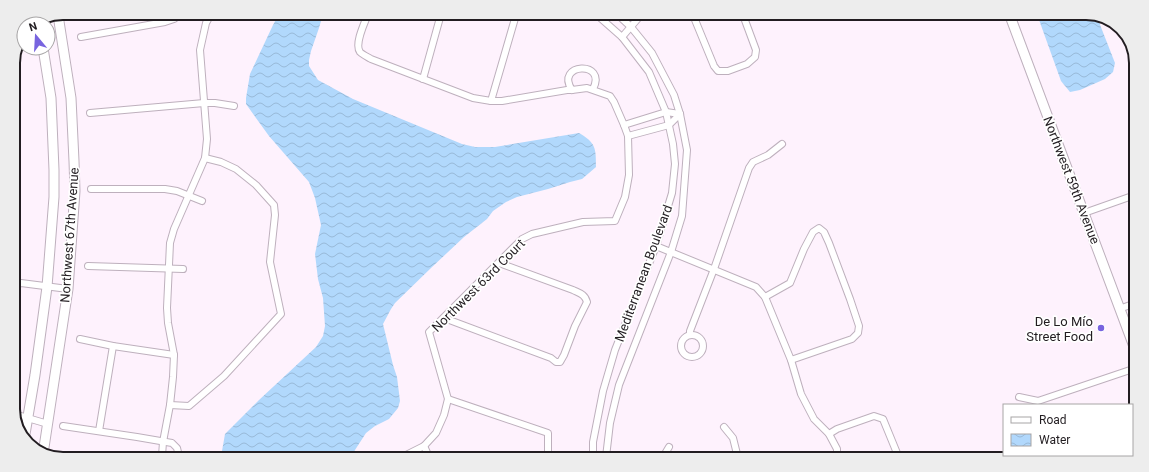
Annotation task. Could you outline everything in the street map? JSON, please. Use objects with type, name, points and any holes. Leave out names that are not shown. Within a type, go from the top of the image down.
[{"type":"main road","name":"Northwest 59th Avenue","points":[[1012,20],[1129,334]]},
{"type":"main road","name":"Northwest 67th Avenue","points":[[44,447],[68,289],[74,191],[71,98],[59,21]]},
{"type":"main road","name":"Northwest 67th Avenue","points":[[26,430],[47,287],[54,197],[51,98],[44,56]]},
{"type":"street","points":[[81,36],[171,20]]},
{"type":"street","points":[[162,452],[170,405],[174,355],[168,323],[170,243],[174,229],[205,158],[207,139],[200,50],[208,20]]},
{"type":"street","name":"Northwest 63rd Court","points":[[366,20],[359,40],[359,49],[360,53],[371,59],[473,98],[491,101],[567,90],[587,88],[593,89],[610,96],[628,136],[629,175],[625,197],[615,221],[583,222],[532,234],[522,239],[430,332],[448,399]]},
{"type":"street","points":[[422,79],[439,20]]},
{"type":"street","points":[[491,101],[515,20]]},
{"type":"street","name":"Mediterranean Boulevard","points":[[593,452],[593,442],[603,391],[615,350],[656,246],[672,193],[675,164],[673,144],[666,112],[648,72],[641,60],[622,37],[603,20]]},
{"type":"street","name":"Mediterranean Boulevard","points":[[607,452],[610,423],[619,385],[671,252],[682,216],[687,150],[680,114],[674,95],[652,53],[623,20]]},
{"type":"street","points":[[622,37],[637,20]]},
{"type":"street","points":[[695,20],[714,66],[718,71],[728,71],[747,64],[754,57],[756,50],[745,20]]},
{"type":"street","points":[[572,90],[568,83],[570,75],[575,70],[583,68],[593,74],[595,82],[593,89]]},
{"type":"street","points":[[90,113],[204,103],[234,106]]},
{"type":"street","points":[[624,125],[666,112],[680,114]]},
{"type":"street","points":[[628,136],[669,125],[680,114]]},
{"type":"street","points":[[690,334],[749,168],[753,162],[768,155],[782,144]]},
{"type":"street","points":[[170,405],[189,406],[224,376],[281,314],[270,262],[275,215],[274,205],[256,185],[236,169],[221,162],[205,158]]},
{"type":"street","points":[[92,189],[165,189],[177,191],[202,201]]},
{"type":"street","points":[[1084,213],[1129,197]]},
{"type":"street","points":[[765,297],[790,283],[804,249],[813,232],[819,228],[824,232],[850,299],[859,326],[858,333],[852,339],[791,360]]},
{"type":"street","points":[[656,246],[756,287],[765,297],[791,360],[801,394],[814,418],[830,434],[837,452]]},
{"type":"street","points":[[444,318],[550,358],[556,362],[560,362],[587,302],[584,295],[499,263]]},
{"type":"street","points":[[88,266],[183,269]]},
{"type":"street","points":[[20,283],[68,289]]},
{"type":"street","points":[[1119,309],[1129,306]]},
{"type":"street","points":[[80,339],[113,346],[174,355]]},
{"type":"street","points":[[99,431],[113,346]]},
{"type":"street","points":[[1019,397],[1038,401],[1129,370]]},
{"type":"street","points":[[412,452],[424,446],[436,433],[444,415],[448,399],[548,433],[548,452]]},
{"type":"street","points":[[21,416],[48,424]]},
{"type":"street","points":[[830,434],[837,428],[874,416],[883,418],[897,452]]},
{"type":"street","points":[[63,426],[172,443],[177,448],[178,452]]},
{"type":"street","points":[[724,427],[733,438],[736,452]]},
{"type":"street","points":[[424,446],[427,452]]},
{"type":"street","points":[[666,452],[669,447]]},
{"type":"water","points":[[276,20],[321,20],[309,60],[309,66],[318,80],[353,99],[462,144],[475,147],[495,147],[579,133],[592,143],[596,155],[596,167],[582,179],[517,197],[506,202],[493,211],[487,219],[464,237],[395,303],[383,324],[397,377],[400,401],[398,408],[389,419],[375,426],[366,433],[354,452],[222,451],[225,434],[316,347],[323,336],[325,326],[323,298],[318,279],[315,254],[321,225],[315,198],[309,182],[269,136],[246,104],[250,74]]},
{"type":"water","points":[[1039,20],[1086,20],[1099,22],[1115,63],[1113,72],[1105,79],[1080,90],[1070,92],[1061,81]]},
{"type":"place","name":"De Lo Mío Street Food","points":[[1101,328]]}]
